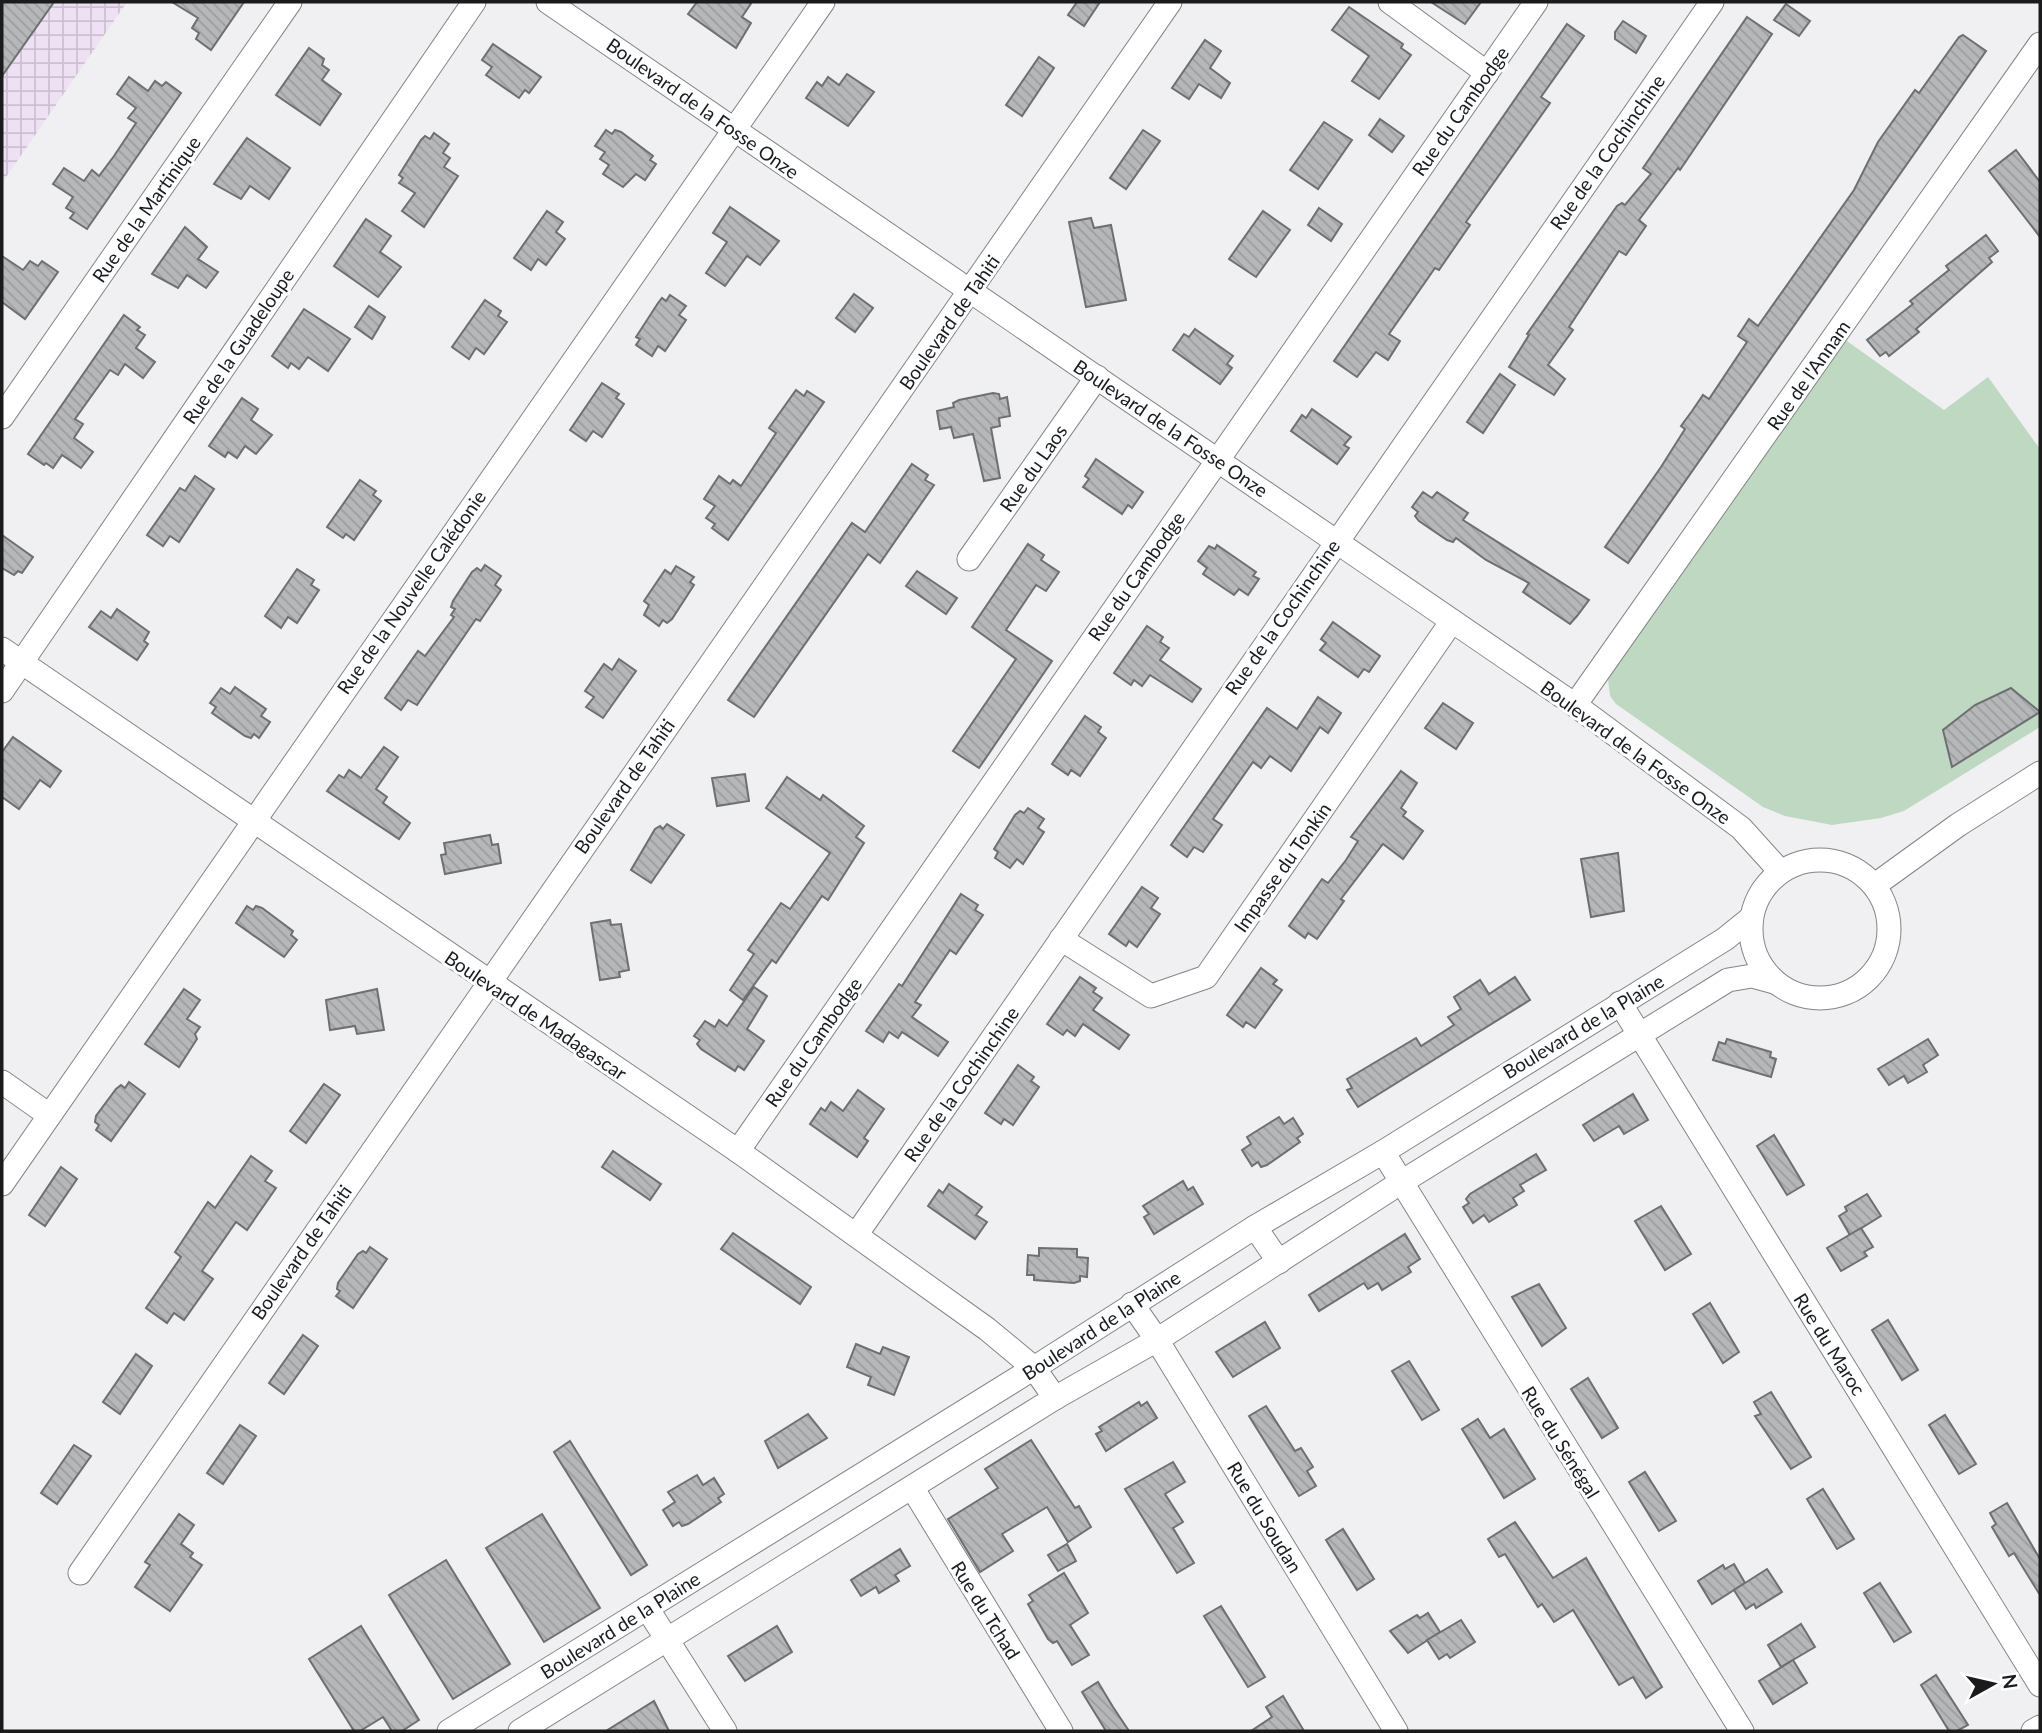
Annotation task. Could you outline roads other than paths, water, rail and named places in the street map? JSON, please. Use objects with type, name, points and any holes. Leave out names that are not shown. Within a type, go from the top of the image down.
[{"type":"street","name":"Rue de la Martinique","points":[[2,417],[290,2]]},
{"type":"street","name":"Rue de la Guadeloupe","points":[[2,691],[474,2]]},
{"type":"street","name":"Boulevard de la Fosse Onze","points":[[548,2],[1575,705],[1741,828],[1780,871]]},
{"type":"street","name":"Rue de la Nouvelle Calédonie","points":[[2,1184],[823,2]]},
{"type":"street","name":"Boulevard de Tahiti","points":[[80,1573],[487,982],[1170,2]]},
{"type":"street","points":[[1390,2],[1487,73]]},
{"type":"street","name":"Rue du Cambodge","points":[[738,1151],[1536,2]]},
{"type":"street","name":"Rue de la Cochinchine","points":[[856,1235],[1335,541],[1712,2]]},
{"type":"street","name":"Rue de l'Annam","points":[[1575,705],[2040,44]]},
{"type":"street","name":"Rue du Laos","points":[[969,559],[1097,377]]},
{"type":"street","name":"Impasse du Tonkin","points":[[1061,939],[1152,996],[1206,977],[1452,621]]},
{"type":"street","name":"Boulevard de Madagascar","points":[[2,649],[251,822],[738,1151],[987,1329],[1034,1368],[1055,1398]]},
{"type":"street","points":[[1875,885],[1958,825],[2040,773]]},
{"type":"street","points":[[1820,859],[1841,862],[1859,871],[1875,885],[1886,906],[1890,929],[1886,952],[1872,976],[1851,992],[1824,999],[1798,995],[1774,982],[1759,963],[1751,941],[1751,918],[1767,884],[1780,871],[1799,862],[1820,859]]},
{"type":"street","name":"Boulevard de la Plaine","points":[[449,1731],[1034,1368],[1255,1227],[1383,1152],[1726,939],[1751,918]]},
{"type":"street","name":"Boulevard de la Plaine","points":[[520,1731],[913,1489],[1055,1398],[1157,1340],[1400,1183],[1728,980],[1752,976],[1774,982]]},
{"type":"street","name":"Rue du Maroc","points":[[1620,1003],[2040,1685]]},
{"type":"street","points":[[1502,1076],[1523,1107]]},
{"type":"street","points":[[2,1082],[49,1115]]},
{"type":"street","name":"Rue du Sénégal","points":[[1383,1152],[1742,1731]]},
{"type":"street","points":[[1255,1227],[1279,1262]]},
{"type":"street","name":"Rue du Soudan","points":[[1132,1304],[1157,1340],[1396,1731]]},
{"type":"street","name":"Rue du Tchad","points":[[913,1489],[1061,1731]]},
{"type":"street","points":[[647,1608],[724,1731]]},
{"type":"street","points":[[2033,1731],[2040,1727]]}]
